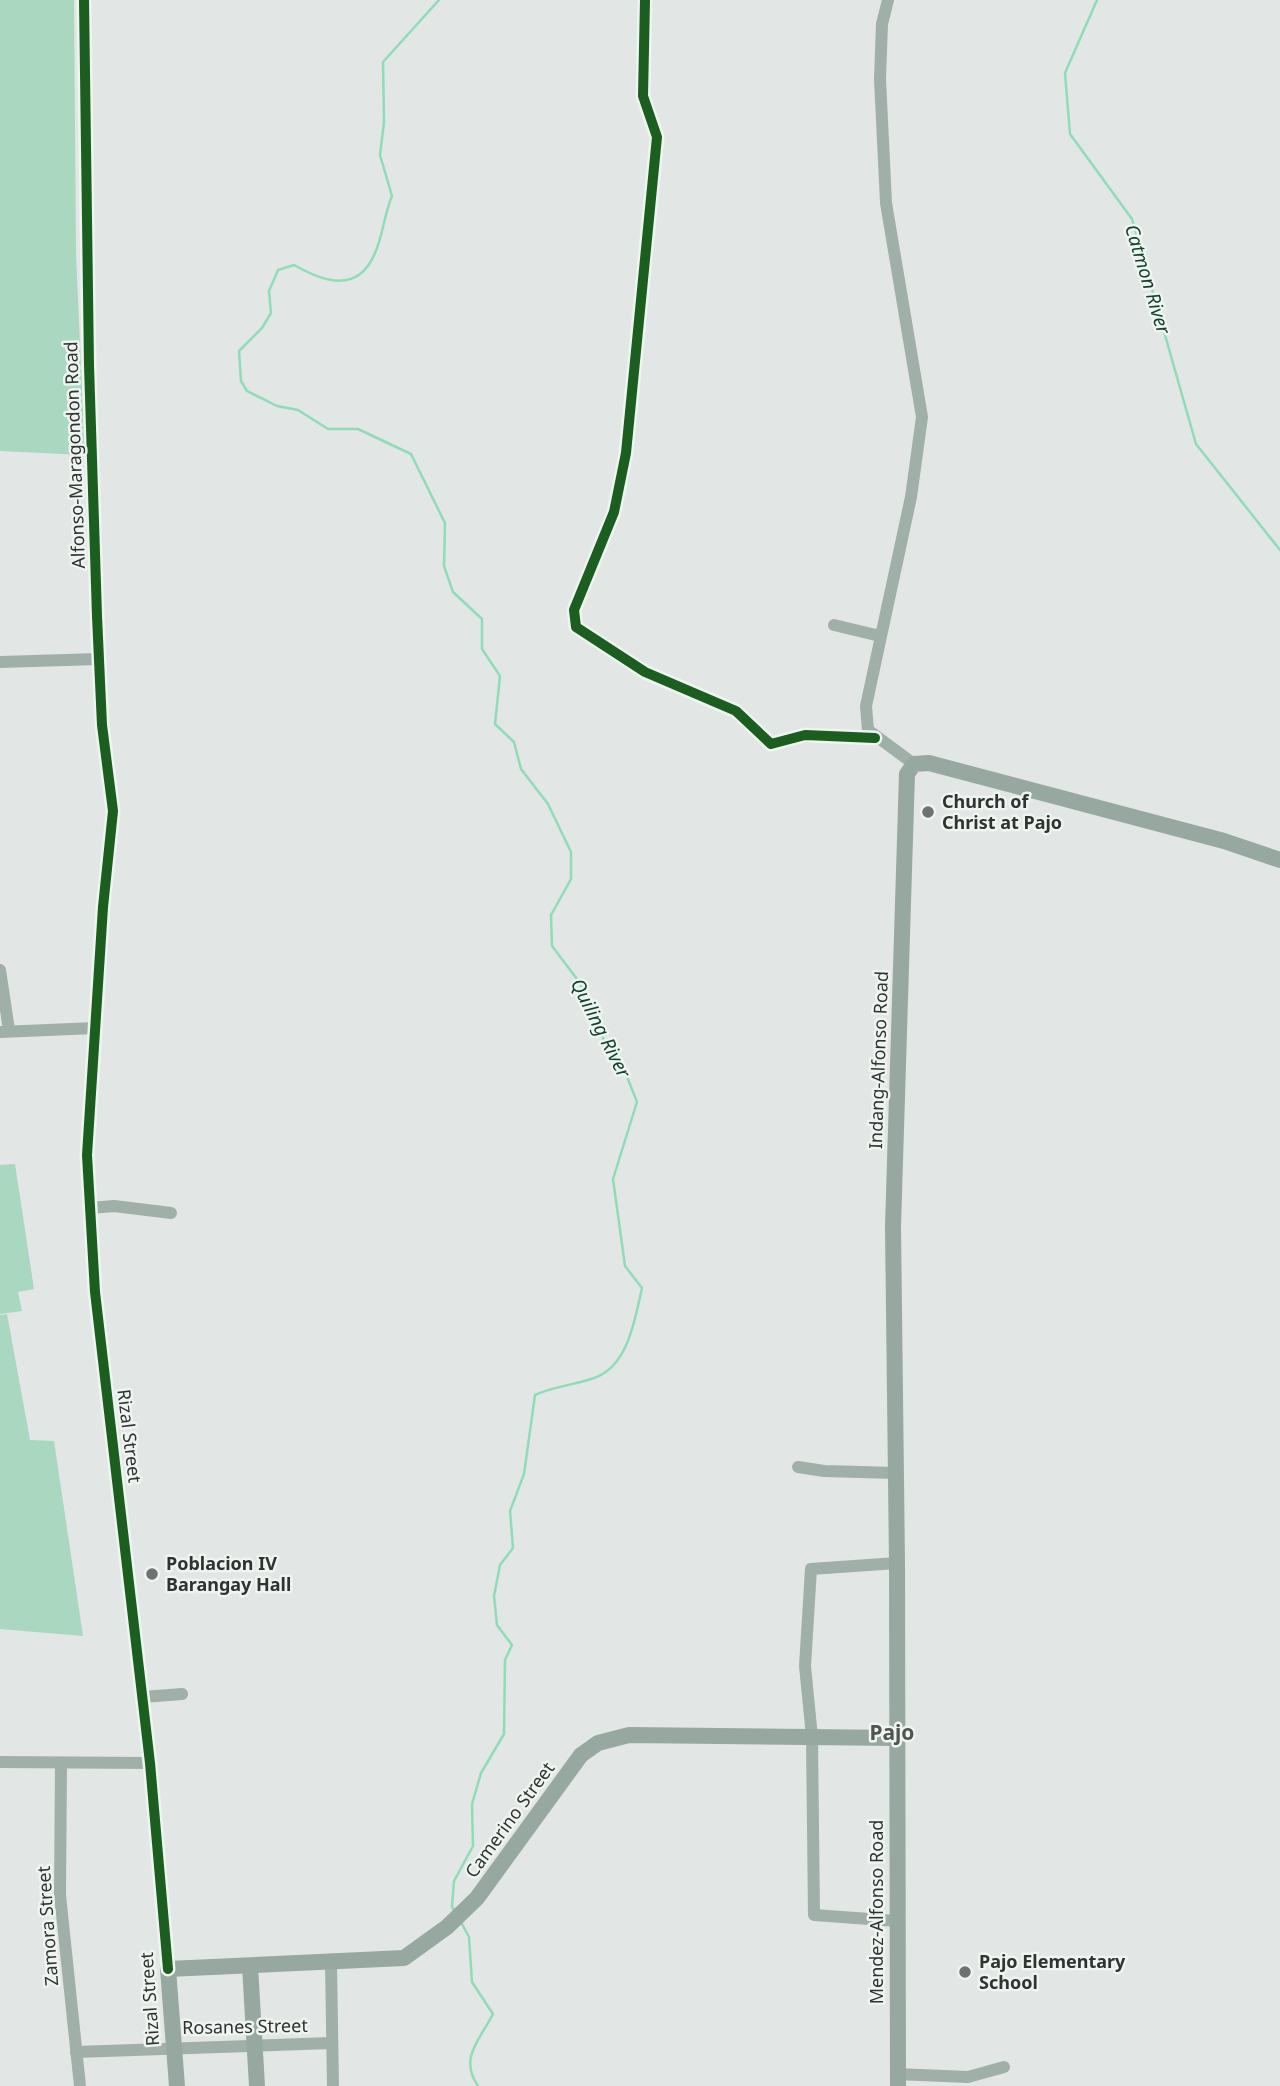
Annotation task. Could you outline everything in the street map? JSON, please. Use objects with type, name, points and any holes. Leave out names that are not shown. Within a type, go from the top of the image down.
[{"type":"main road","points":[[915,764],[929,763],[1010,782],[1224,841],[1280,860]]},
{"type":"main road","name":"Indang-Alfonso Road","points":[[896,1738],[893,1226],[903,836],[907,774],[915,764]]},
{"type":"main road","name":"Camerino Street","points":[[168,1969],[404,1958],[447,1927],[477,1898],[581,1755],[598,1742],[629,1735],[896,1738]]},
{"type":"main road","name":"Mendez-Alfonso Road","points":[[896,1738],[897,2080]]},
{"type":"main road","points":[[250,1966],[257,2086]]},
{"type":"main road","name":"Rizal Street","points":[[168,1969],[177,2086]]},
{"type":"street","name":"Alfonso-Maragondon Road","points":[[85,0],[89,365],[99,659],[102,725],[113,811],[103,907]]},
{"type":"street","points":[[645,0],[643,96],[657,137],[626,453],[614,512],[574,610],[573,620],[576,627],[645,672],[736,711],[771,744],[805,736],[875,738]]},
{"type":"street","points":[[888,0],[882,24],[880,79],[886,203],[922,417],[911,497],[866,706],[868,730],[875,738],[915,764]]},
{"type":"street","points":[[834,625],[880,636]]},
{"type":"street","points":[[0,662],[99,659]]},
{"type":"street","name":"Rizal Street","points":[[103,907],[87,1155],[90,1208],[103,1374],[143,1697],[168,1969]]},
{"type":"street","points":[[0,970],[5,1031],[95,1028]]},
{"type":"street","points":[[90,1208],[114,1206],[171,1213]]},
{"type":"street","points":[[798,1467],[824,1471],[896,1473]]},
{"type":"street","points":[[897,1563],[811,1569],[805,1666],[812,1737],[814,1915],[897,1921]]},
{"type":"street","points":[[143,1697],[182,1694]]},
{"type":"street","points":[[0,1762],[150,1763]]},
{"type":"street","name":"Zamora Street","points":[[61,1764],[60,1895],[80,2086]]},
{"type":"street","points":[[331,1963],[333,2086]]},
{"type":"street","name":"Rosanes Street","points":[[76,2052],[173,2046],[254,2047],[331,2043]]},
{"type":"street","points":[[897,2080],[968,2077],[1004,2067]]},
{"type":"green space","points":[[0,0],[74,0],[76,255],[85,455],[0,451]]},
{"type":"green space","points":[[15,1164],[34,1289],[18,1292],[22,1311],[0,1314],[0,1165]]},
{"type":"green space","points":[[7,1314],[30,1440],[54,1441],[83,1636],[0,1629],[0,1315]]},
{"type":"waterway","name":"Quiling River","points":[[439,0],[383,62],[384,122],[380,155],[392,196],[378,246],[368,266],[359,275],[339,281],[317,276],[294,265],[278,270],[269,291],[271,313],[262,328],[239,351],[241,381],[247,391],[277,406],[298,410],[328,429],[358,429],[411,454],[445,523],[444,566],[453,592],[482,619],[482,649],[500,676],[495,724],[514,742],[521,769],[548,804],[571,852],[571,879],[551,915],[552,946],[580,983],[605,1043],[626,1074],[637,1102],[613,1179],[625,1266],[642,1288],[633,1327],[615,1364],[594,1378],[535,1395],[524,1474],[510,1511],[513,1548],[500,1565],[494,1596],[497,1625],[512,1645],[505,1660],[504,1734],[481,1773],[472,1804],[473,1846],[454,1881],[452,1906],[455,1913]]},
{"type":"waterway","name":"Catmon River","points":[[1097,0],[1065,73],[1070,134],[1132,219],[1196,444],[1280,550]]},
{"type":"waterway","name":"Quiling River","points":[[461,1922],[469,1937],[472,1982],[493,2014],[477,2041],[471,2058],[470,2067],[478,2086]]},
{"type":"cycle path","points":[[84,0],[89,365],[97,616],[102,725],[113,811],[103,907],[87,1155],[95,1292],[150,1763],[168,1969]]},
{"type":"cycle path","points":[[645,0],[643,96],[657,137],[626,453],[614,512],[574,610],[576,627],[645,672],[736,711],[771,744],[805,735],[875,738]]},
{"type":"place","name":"Church of Christ at Pajo","points":[[928,812]]},
{"type":"place","name":"Poblacion IV Barangay Hall","points":[[152,1574]]},
{"type":"place","name":"Pajo Elementary School","points":[[965,1972]]},
{"type":"district","name":"Pajo","points":[[892,1733]]}]
